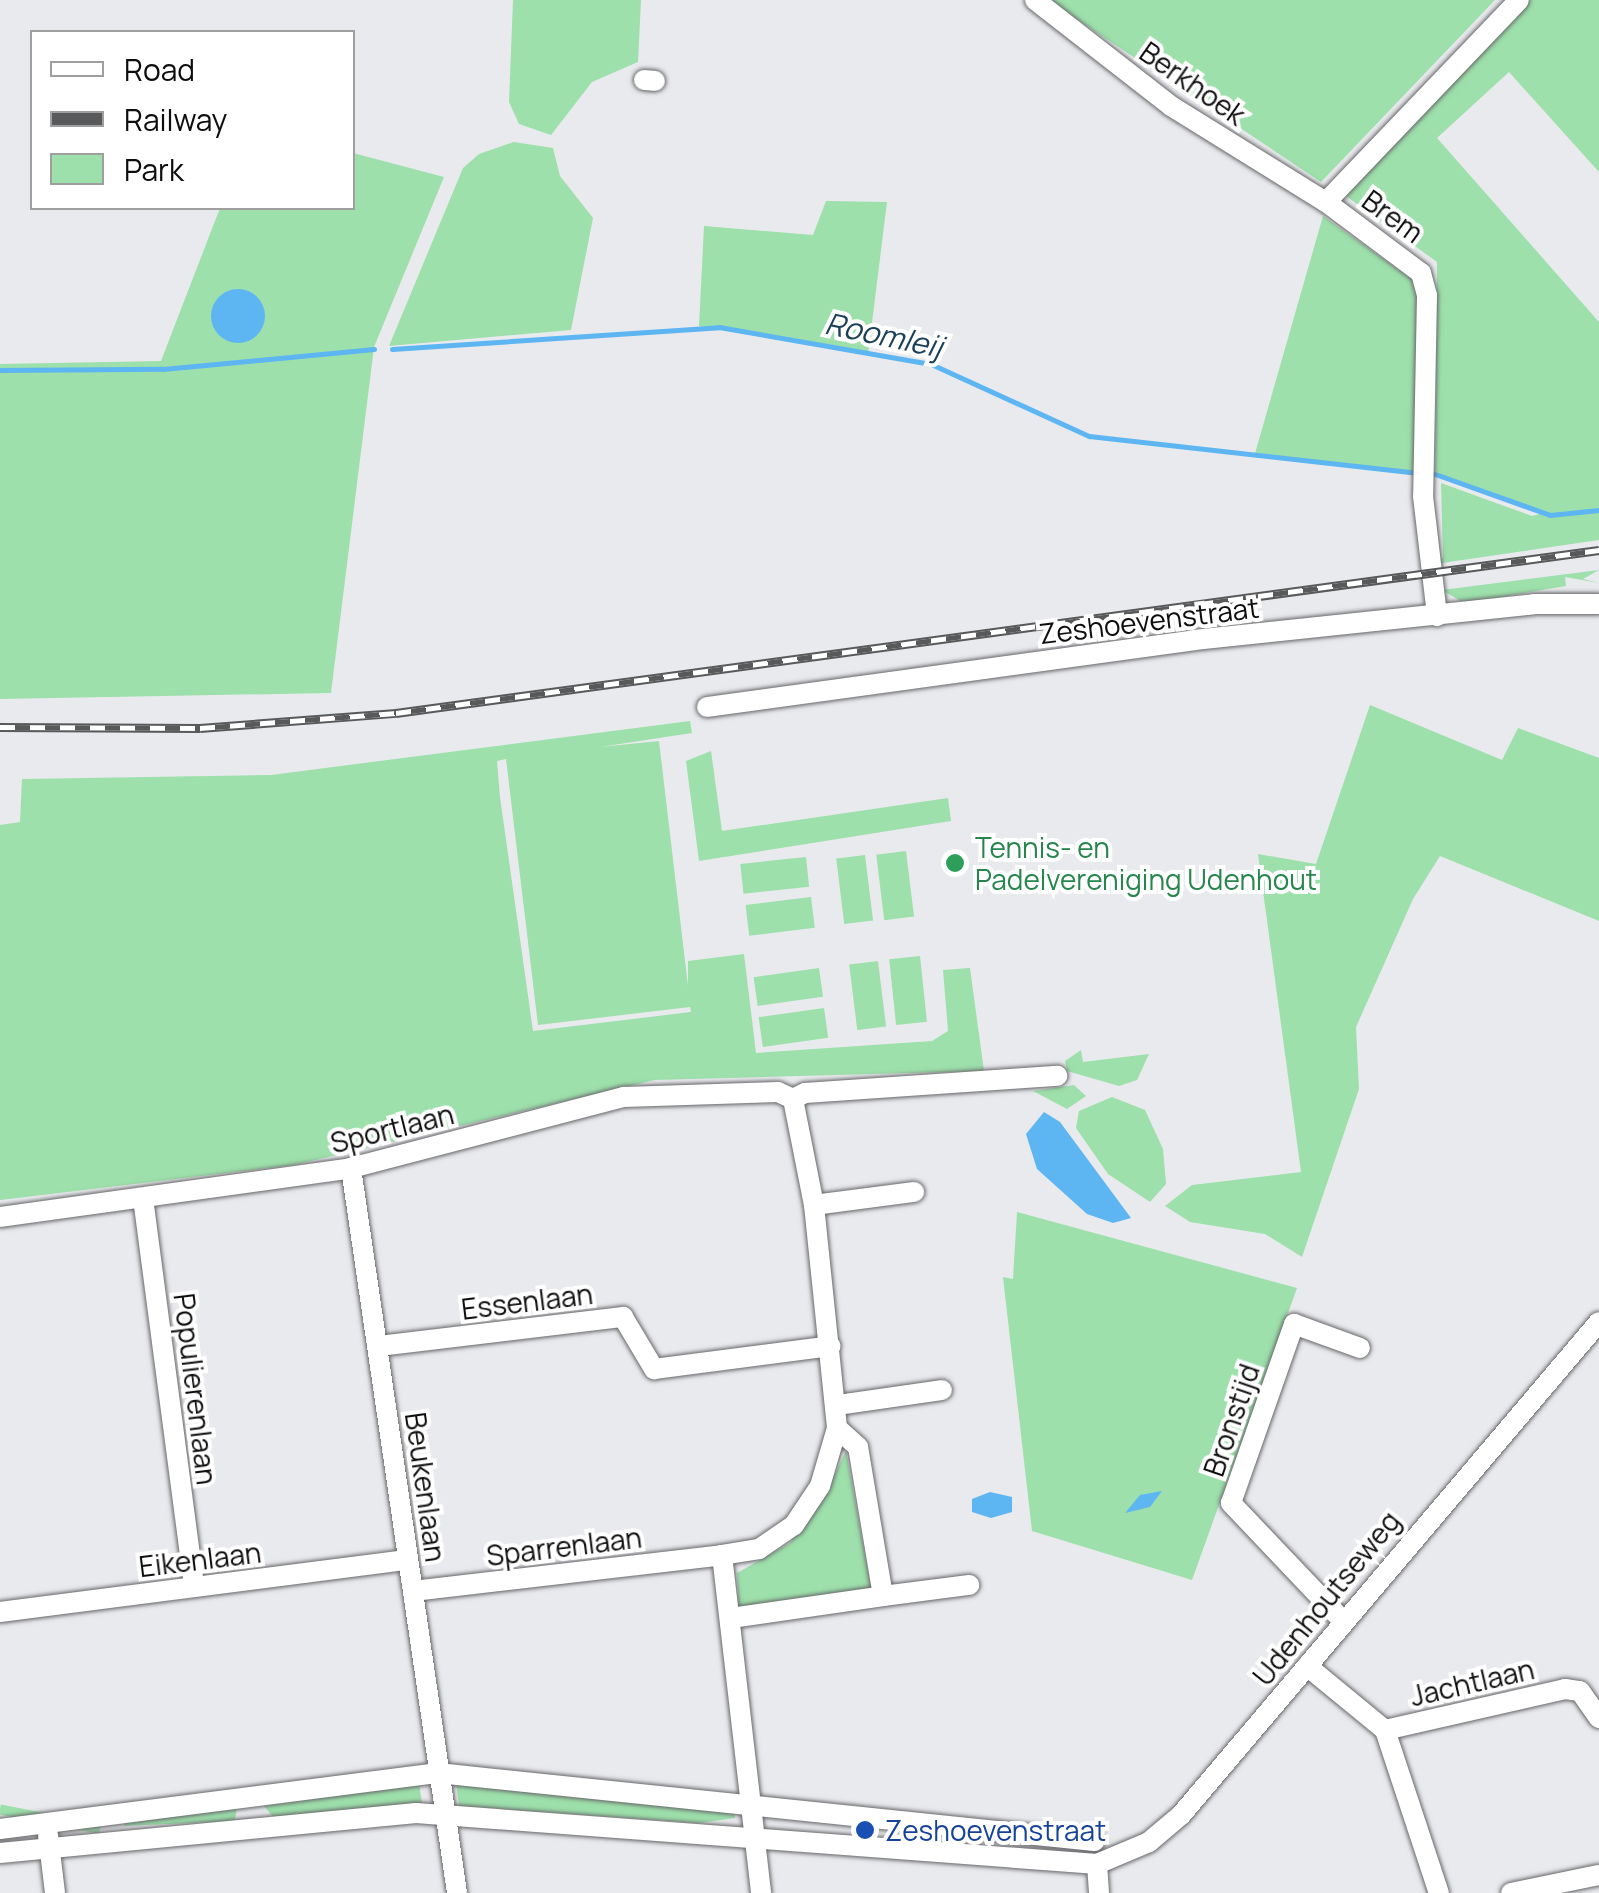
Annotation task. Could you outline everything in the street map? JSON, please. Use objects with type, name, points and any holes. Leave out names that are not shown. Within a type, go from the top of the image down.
[{"type":"street","name":"Berkhoek","points":[[1035,0],[1171,106],[1326,202]]},
{"type":"street","name":"Brem","points":[[1436,616],[1423,496],[1424,284],[1408,257],[1326,202],[1519,0]]},
{"type":"street","name":"Zeshoevenstraat","points":[[707,708],[1194,640],[1599,604]]},
{"type":"street","name":"Sportlaan","points":[[0,1216],[351,1168],[624,1097],[778,1092],[793,1099],[804,1093],[1057,1076]]},
{"type":"street","points":[[761,1893],[722,1555],[759,1549],[794,1526],[820,1486],[837,1428],[838,1405],[814,1205],[793,1099]]},
{"type":"street","name":"Beukenlaan","points":[[351,1168],[457,1893]]},
{"type":"street","points":[[814,1205],[914,1192]]},
{"type":"street","name":"Populierenlaan","points":[[143,1198],[194,1587]]},
{"type":"street","name":"Essenlaan","points":[[378,1346],[623,1317],[654,1369],[831,1346]]},
{"type":"street","name":"Udenhoutseweg","points":[[1097,1864],[1149,1842],[1172,1823],[1599,1322]]},
{"type":"street","name":"Bronstijd","points":[[1344,1621],[1231,1503],[1294,1324],[1360,1348]]},
{"type":"street","points":[[838,1405],[942,1390]]},
{"type":"street","points":[[837,1428],[858,1448],[883,1596]]},
{"type":"street","name":"Sparrenlaan","points":[[412,1591],[722,1555]]},
{"type":"street","name":"Eikenlaan","points":[[0,1612],[407,1560]]},
{"type":"street","points":[[731,1618],[968,1585]]},
{"type":"street","name":"Jachtlaan","points":[[1307,1666],[1384,1730],[1565,1689],[1580,1691],[1599,1718]]},
{"type":"street","points":[[1384,1730],[1439,1893]]},
{"type":"street","points":[[0,1829],[438,1774],[749,1802],[1094,1841]]},
{"type":"street","points":[[250,1798],[254,1828]]},
{"type":"street","points":[[0,1852],[445,1814],[1097,1864],[1099,1893]]},
{"type":"street","points":[[46,1823],[55,1893]]},
{"type":"street","points":[[962,1855],[964,1827]]},
{"type":"street","points":[[1511,1893],[1599,1875]]},
{"type":"green space","points":[[513,0],[641,0],[638,62],[592,82],[551,135],[519,124],[509,102]]},
{"type":"green space","points":[[1048,0],[1495,0],[1321,182]]},
{"type":"green space","points":[[1530,0],[1599,0],[1599,172],[1509,72],[1437,138],[1599,322],[1599,540],[1435,564],[1443,557],[1441,483],[1532,516],[1548,512],[1435,476],[1437,262],[1346,196]]},
{"type":"green space","points":[[514,142],[553,148],[560,176],[593,218],[571,330],[389,346],[463,168],[479,154]]},
{"type":"green space","points":[[355,154],[444,177],[374,347],[331,693],[0,699],[0,364],[161,361],[219,210],[355,210]],"holes":[[[236,289],[226,340],[215,329],[213,307]]]},
{"type":"green space","points":[[826,201],[887,202],[868,355],[699,326],[704,226],[813,235]]},
{"type":"green space","points":[[1323,216],[1420,285],[1419,474],[1254,457]]},
{"type":"green space","points":[[1599,570],[1583,579],[1599,583],[1565,577],[1566,586],[1464,603],[1442,590]]},
{"type":"green space","points":[[1370,705],[1502,760],[1518,728],[1599,758],[1599,921],[1440,856],[1413,899],[1356,1027],[1359,1089],[1302,1257],[1265,1234],[1190,1222],[1165,1206],[1192,1185],[1301,1172],[1258,854],[1316,864]]},
{"type":"green space","points":[[690,721],[692,733],[600,747],[659,741],[688,986],[688,961],[744,954],[756,1053],[932,1041],[948,1031],[943,970],[970,968],[984,1071],[655,1080],[294,1165],[0,1200],[0,825],[20,822],[22,779],[271,775]],"holes":[[[506,759],[538,1025],[690,1007],[691,1012],[533,1031],[500,797],[497,761]]]},
{"type":"green space","points":[[711,751],[722,831],[948,798],[951,821],[699,861],[686,761]]},
{"type":"green space","points":[[906,851],[914,917],[884,920],[876,855]]},
{"type":"green space","points":[[865,855],[873,921],[844,924],[836,859]]},
{"type":"green space","points":[[806,857],[809,887],[743,894],[740,864]]},
{"type":"green space","points":[[811,897],[815,928],[749,936],[745,905]]},
{"type":"green space","points":[[920,956],[927,1022],[896,1025],[889,959]]},
{"type":"green space","points":[[878,961],[886,1027],[857,1030],[849,965]]},
{"type":"green space","points":[[819,968],[823,997],[758,1006],[754,977]]},
{"type":"green space","points":[[824,1008],[828,1038],[763,1047],[759,1017]]},
{"type":"green space","points":[[1081,1050],[1083,1062],[1149,1054],[1137,1080],[1119,1086],[1067,1071],[1065,1061]]},
{"type":"green space","points":[[1074,1085],[1086,1096],[1067,1109],[1033,1091]]},
{"type":"green space","points":[[1112,1097],[1145,1110],[1163,1149],[1166,1184],[1150,1202],[1108,1174],[1076,1128],[1079,1111]]},
{"type":"green space","points":[[1017,1212],[1297,1288],[1192,1580],[1032,1531],[1003,1277],[1013,1279]]},
{"type":"green space","points":[[846,1451],[871,1588],[739,1607],[737,1573],[790,1543],[824,1497]]},
{"type":"green space","points":[[456,1783],[734,1813],[735,1818],[699,1823],[459,1806]]},
{"type":"green space","points":[[419,1784],[422,1803],[273,1817],[264,1806]]},
{"type":"green space","points":[[1,1805],[101,1824],[99,1834],[0,1815]]},
{"type":"green space","points":[[237,1806],[235,1821],[124,1826],[125,1821]]},
{"type":"water","points":[[238,289],[257,297],[265,316],[257,335],[238,343],[219,335],[211,316],[219,297]]},
{"type":"water","points":[[1044,1112],[1060,1122],[1131,1218],[1113,1223],[1087,1214],[1037,1169],[1026,1134]]},
{"type":"water","points":[[1162,1491],[1150,1507],[1125,1513],[1140,1495]]},
{"type":"water","points":[[990,1492],[1012,1497],[1012,1512],[991,1518],[972,1512],[972,1499]]},
{"type":"waterway","name":"Roomleij","points":[[392,349],[719,327],[931,364],[1089,436],[1412,472]]},
{"type":"waterway","name":"Roomleij","points":[[0,370],[163,369],[374,349]]},
{"type":"waterway","name":"Roomleij","points":[[1435,474],[1550,515],[1599,510]]},
{"type":"railway","points":[[0,727],[200,728],[396,713],[1599,550]]},
{"type":"place","name":"Tennis- en Padelvereniging Udenhout","points":[[955,863]]},
{"type":"place","name":"Zeshoevenstraat","points":[[865,1830]]}]
